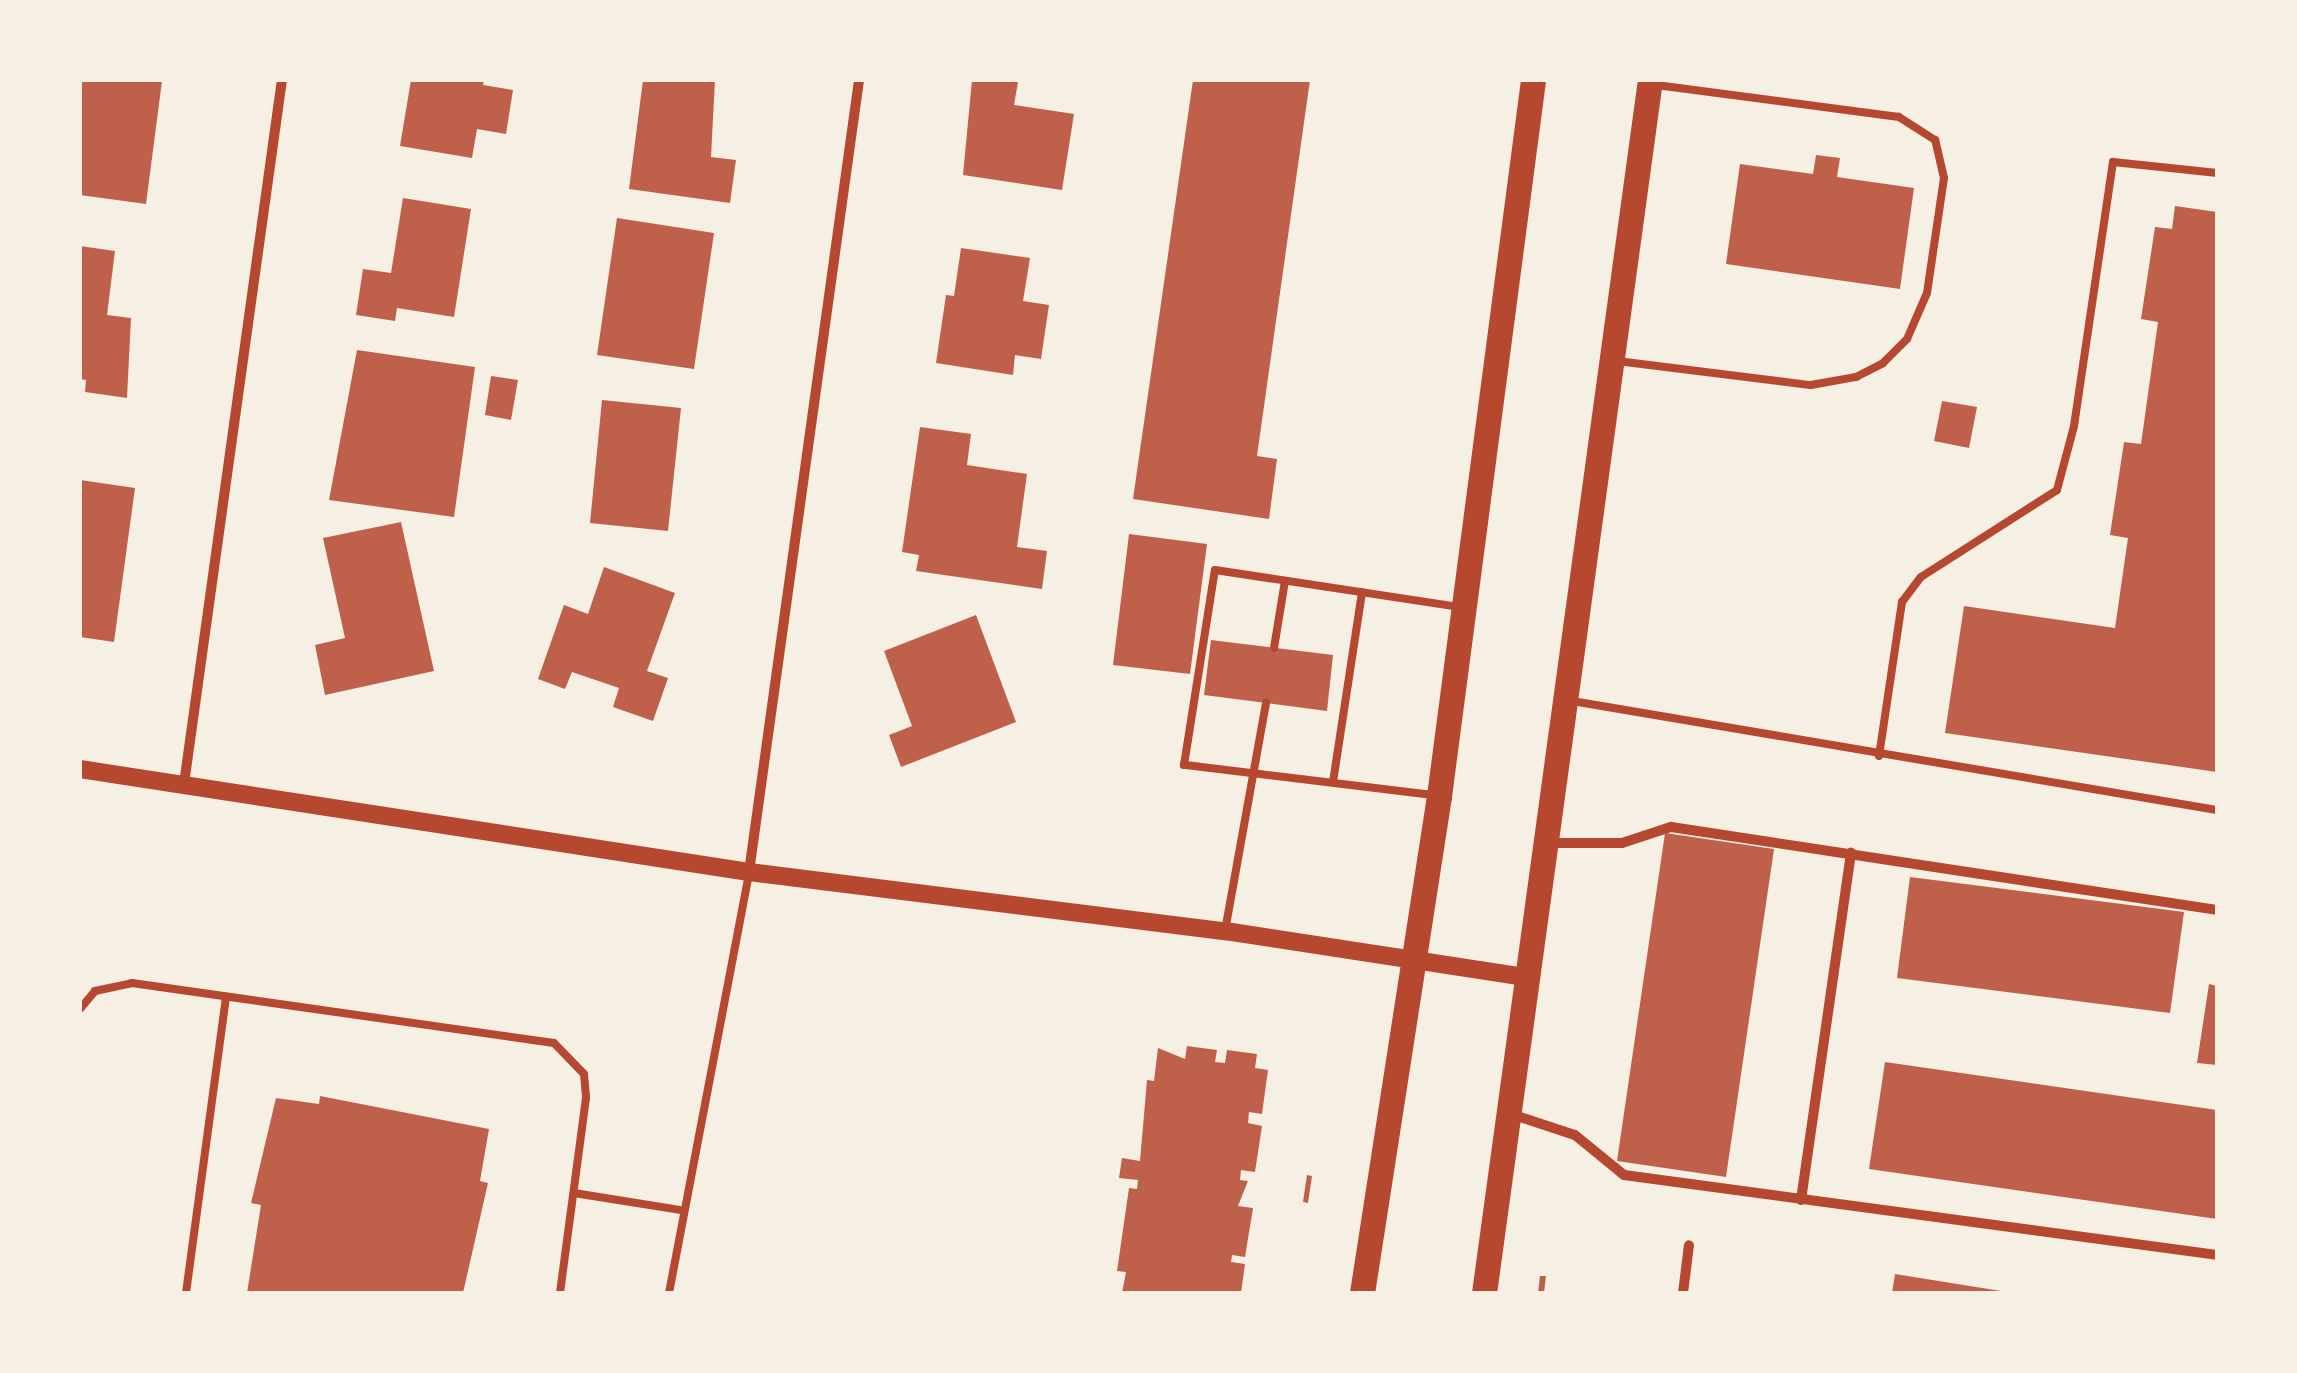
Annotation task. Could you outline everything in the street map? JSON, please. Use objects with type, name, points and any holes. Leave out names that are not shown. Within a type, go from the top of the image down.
[{"type":"main road","points":[[1362,1293],[1416,960],[1533,80]]},
{"type":"main road","points":[[1484,1293],[1650,82]]},
{"type":"street","points":[[184,784],[282,80]]},
{"type":"street","points":[[749,872],[859,80]]},
{"type":"street","points":[[80,769],[749,872],[1226,931],[1526,977]]},
{"type":"street","points":[[1544,842],[1622,843],[1671,828],[2217,910]]},
{"type":"street","points":[[1801,1200],[1851,853]]},
{"type":"street","points":[[1508,1113],[1576,1135],[1624,1175],[2217,1255]]},
{"type":"street","points":[[1682,1293],[1690,1246]]},
{"type":"lane","points":[[1612,360],[1811,385],[1856,377],[1883,363],[1907,338],[1928,293],[1944,178],[1935,140],[1898,117],[1650,82]]},
{"type":"lane","points":[[1879,756],[1902,602],[1920,577],[2057,490],[2074,426],[2113,162],[2217,173]]},
{"type":"lane","points":[[1439,796],[1184,765],[1215,570],[1464,607]]},
{"type":"lane","points":[[1274,648],[1284,581]]},
{"type":"lane","points":[[1333,782],[1362,592]]},
{"type":"lane","points":[[1563,700],[2217,810]]},
{"type":"lane","points":[[1226,931],[1266,703]]},
{"type":"lane","points":[[669,1293],[680,1210],[749,872]]},
{"type":"lane","points":[[80,1008],[95,991],[113,984],[554,1043],[584,1074],[574,1193],[560,1293]]},
{"type":"lane","points":[[186,1293],[226,998]]},
{"type":"lane","points":[[574,1193],[680,1210]]},
{"type":"building","points":[[80,80],[162,81],[146,204],[80,195]]},
{"type":"building","points":[[411,80],[484,80],[483,85],[513,90],[506,134],[477,129],[472,158],[400,146]]},
{"type":"building","points":[[643,80],[715,80],[711,157],[736,160],[730,203],[629,189]]},
{"type":"building","points":[[972,80],[1018,82],[1014,105],[1074,114],[1062,190],[963,175]]},
{"type":"building","points":[[1193,80],[1310,80],[1257,456],[1277,459],[1269,519],[1133,499]]},
{"type":"building","points":[[1816,155],[1840,158],[1837,177],[1914,188],[1900,289],[1726,264],[1740,164],[1813,174]]},
{"type":"building","points":[[403,198],[471,209],[454,317],[397,308],[395,321],[356,315],[363,269],[391,273]]},
{"type":"building","points":[[2175,206],[2217,212],[2217,772],[1945,733],[1964,606],[2115,628],[2128,538],[2110,535],[2124,442],[2141,444],[2158,322],[2141,319],[2155,227],[2172,229]]},
{"type":"building","points":[[617,218],[714,233],[694,369],[597,355]]},
{"type":"building","points":[[80,246],[115,251],[107,315],[131,318],[127,398],[85,392],[86,380],[80,379]]},
{"type":"building","points":[[961,248],[1030,258],[1023,301],[1049,305],[1041,359],[1015,355],[1013,375],[936,363],[946,295],[954,296]]},
{"type":"building","points":[[357,350],[475,367],[454,517],[329,500]]},
{"type":"building","points":[[491,376],[518,380],[511,420],[485,415]]},
{"type":"building","points":[[602,400],[681,408],[668,531],[590,523]]},
{"type":"building","points":[[1942,401],[1977,407],[1969,448],[1934,441]]},
{"type":"building","points":[[920,427],[971,434],[967,465],[1027,474],[1017,547],[1047,551],[1042,589],[916,571],[919,555],[902,552]]},
{"type":"building","points":[[80,480],[135,488],[114,642],[80,637]]},
{"type":"building","points":[[401,522],[434,671],[325,695],[315,645],[345,638],[323,538]]},
{"type":"building","points":[[1129,534],[1207,544],[1190,674],[1113,665]]},
{"type":"building","points":[[604,567],[675,593],[647,671],[668,678],[653,721],[613,707],[619,688],[572,672],[565,689],[538,679],[564,605],[588,614]]},
{"type":"building","points":[[976,615],[1016,722],[901,767],[889,735],[912,726],[884,651]]},
{"type":"building","points":[[1211,640],[1333,655],[1327,711],[1204,695]]},
{"type":"building","points":[[1665,833],[1774,849],[1726,1177],[1617,1161]]},
{"type":"building","points":[[1910,877],[2184,912],[2170,1013],[1897,978]]},
{"type":"building","points":[[2209,984],[2217,986],[2217,1065],[2197,1063]]},
{"type":"building","points":[[1187,1046],[1217,1050],[1215,1062],[1225,1063],[1227,1050],[1257,1054],[1255,1068],[1268,1070],[1262,1114],[1249,1112],[1248,1123],[1262,1126],[1255,1172],[1241,1170],[1240,1180],[1248,1181],[1238,1206],[1253,1208],[1245,1257],[1232,1255],[1231,1262],[1245,1264],[1241,1293],[1122,1293],[1126,1272],[1117,1271],[1129,1188],[1137,1189],[1138,1180],[1119,1178],[1122,1158],[1140,1161],[1147,1080],[1154,1081],[1158,1048],[1185,1059]]},
{"type":"building","points":[[1885,1062],[2217,1110],[2217,1219],[1869,1169]]},
{"type":"building","points":[[320,1096],[489,1129],[480,1181],[488,1183],[463,1293],[247,1293],[261,1205],[251,1203],[276,1098],[319,1104]]},
{"type":"building","points":[[1307,1175],[1312,1176],[1308,1203],[1303,1202]]},
{"type":"building","points":[[1895,1274],[2001,1291],[2001,1293],[1892,1293]]},
{"type":"building","points":[[1540,1276],[1546,1276],[1544,1293],[1538,1293]]}]
